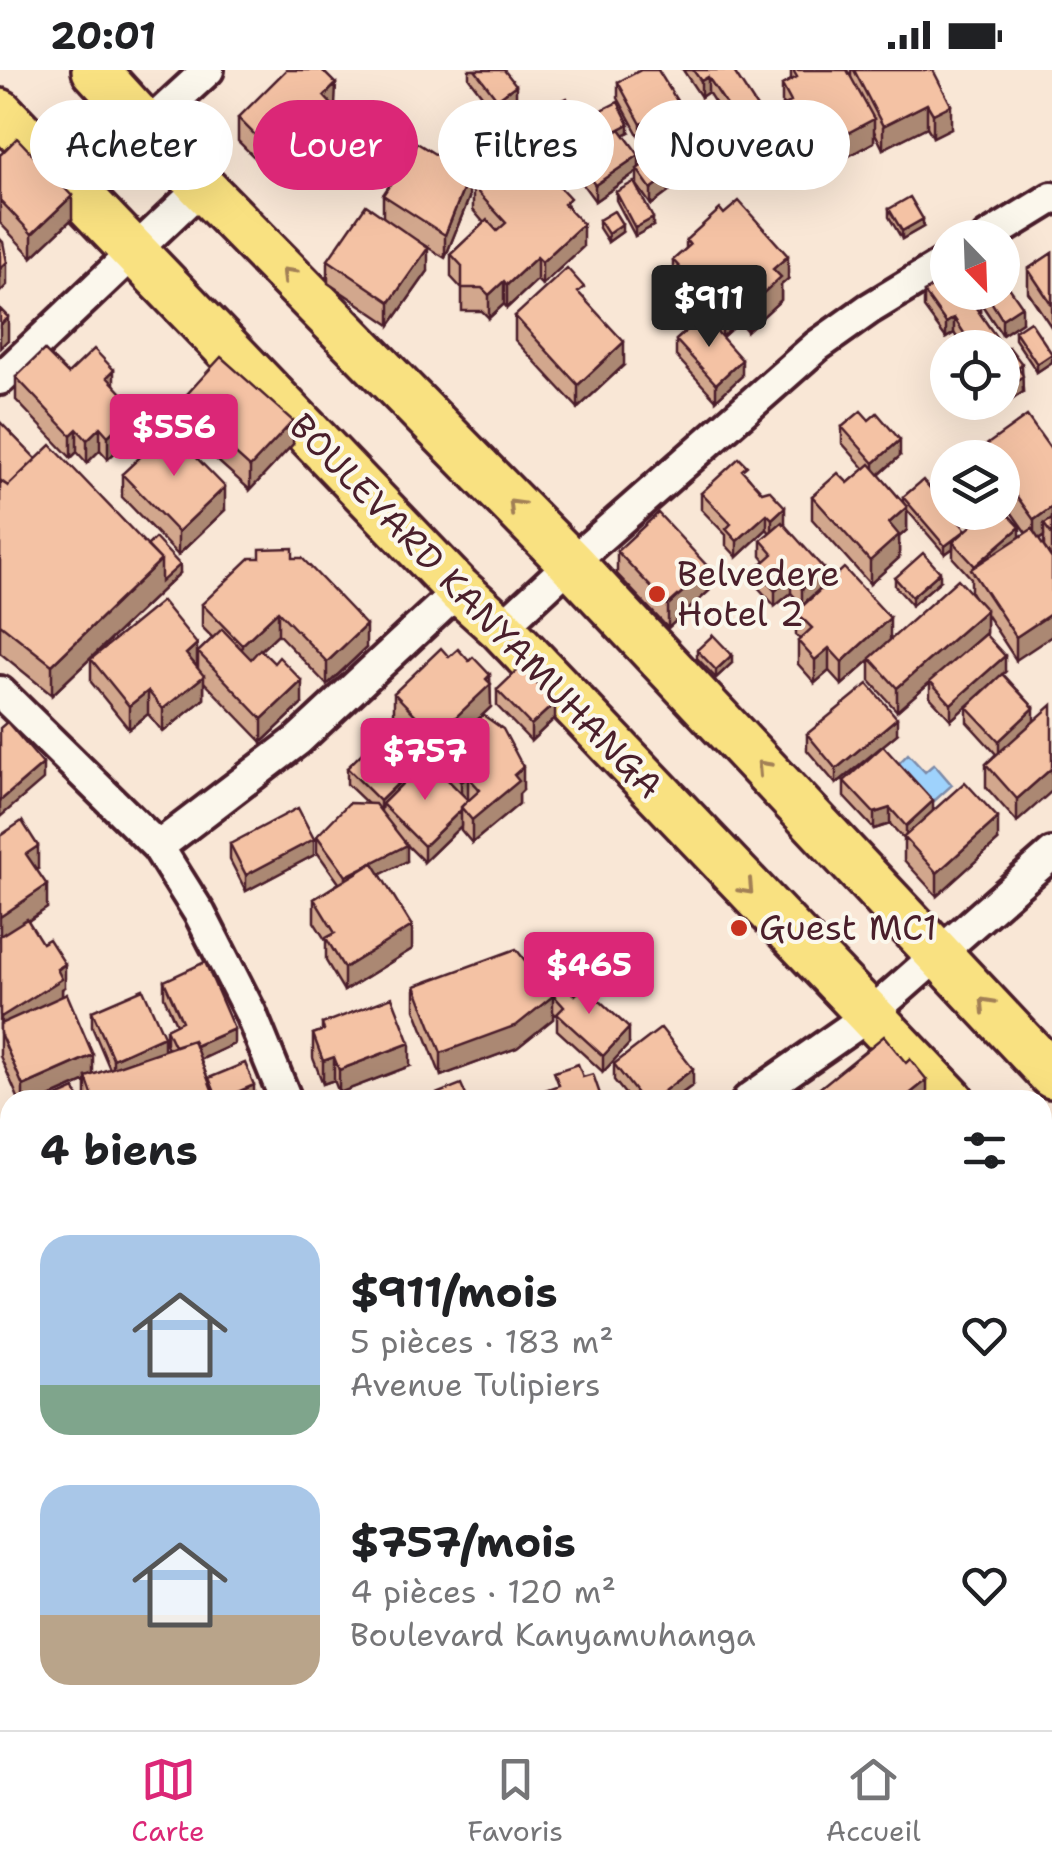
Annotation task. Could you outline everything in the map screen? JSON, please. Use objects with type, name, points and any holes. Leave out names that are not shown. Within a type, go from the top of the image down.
[{"type":"main road","points":[[96,70],[123,100]]},
{"type":"main road","name":"BOULEVARD KANYAMUHANGA","points":[[0,112],[459,590],[501,628],[941,1090]]},
{"type":"main road","points":[[206,190],[571,563],[1052,1075]]},
{"type":"street","points":[[175,100],[208,70]]},
{"type":"street","points":[[0,379],[198,190]]},
{"type":"street","points":[[1016,220],[1052,198]]},
{"type":"street","points":[[501,628],[817,346],[869,308],[930,272]]},
{"type":"street","points":[[158,847],[298,740],[459,590]]},
{"type":"street","points":[[0,692],[158,847],[200,914],[250,1012],[282,1090]]},
{"type":"street","points":[[762,1090],[868,1016],[1052,854]]},
{"type":"water","points":[[908,754],[925,772],[934,764],[952,785],[932,803],[898,764]]},
{"type":"building","points":[[286,70],[322,70],[336,84],[324,96],[328,100],[256,100]]},
{"type":"building","points":[[475,70],[504,70],[516,85],[497,99]]},
{"type":"building","points":[[641,70],[658,70],[677,100],[634,100],[634,111],[618,82]]},
{"type":"building","points":[[693,70],[733,70],[752,100],[723,100],[708,77],[701,81]]},
{"type":"building","points":[[793,70],[847,70],[874,119],[850,132],[850,100],[790,100],[782,85],[797,77]]},
{"type":"building","points":[[854,70],[933,70],[951,105],[933,114],[927,104],[883,126]]},
{"type":"building","points":[[618,102],[629,124],[614,132],[614,104]]},
{"type":"building","points":[[253,103],[253,133],[238,118]]},
{"type":"building","points":[[620,129],[634,148],[634,158],[614,172],[614,133]]},
{"type":"building","points":[[17,138],[30,152],[30,190],[66,190],[72,196],[32,234],[0,200],[0,155]]},
{"type":"building","points":[[418,144],[438,156],[438,190],[463,190],[445,235],[383,195],[386,190],[418,190]]},
{"type":"building","points":[[634,182],[634,190],[638,190],[653,218],[635,228],[616,192]]},
{"type":"building","points":[[476,190],[563,190],[570,198],[564,204],[583,224],[542,262],[537,257],[507,285],[504,281],[489,295],[482,288],[462,288],[462,266],[451,254],[487,220],[497,231],[506,223]]},
{"type":"building","points":[[910,197],[923,219],[902,231],[889,209]]},
{"type":"building","points":[[739,201],[788,256],[773,269],[781,277],[747,308],[739,299],[722,314],[673,260],[690,245],[686,240],[720,209],[724,214]]},
{"type":"building","points":[[366,205],[428,248],[390,302],[328,260]]},
{"type":"building","points":[[614,211],[622,224],[608,234],[599,220]]},
{"type":"building","points":[[0,239],[7,262],[0,269]]},
{"type":"building","points":[[1052,253],[1052,305],[1028,269]]},
{"type":"building","points":[[567,268],[584,287],[578,292],[624,342],[578,385],[515,316]]},
{"type":"building","points":[[0,309],[8,317],[0,325]]},
{"type":"building","points":[[937,310],[977,310],[991,330],[962,330],[954,318],[946,323]]},
{"type":"building","points":[[996,310],[1016,310],[1002,319]]},
{"type":"building","points":[[703,316],[742,360],[716,384],[676,340]]},
{"type":"building","points":[[1030,321],[1052,354],[1037,364],[1016,330]]},
{"type":"building","points":[[94,349],[114,370],[107,377],[137,409],[108,436],[100,427],[87,440],[77,429],[71,435],[16,377],[44,350],[68,374]]},
{"type":"building","points":[[221,357],[293,421],[250,467],[179,403]]},
{"type":"building","points":[[861,411],[869,420],[877,413],[900,440],[874,463],[842,427]]},
{"type":"building","points":[[1027,416],[1052,451],[1052,507],[1034,520],[1020,501],[1020,440],[993,440]]},
{"type":"building","points":[[0,422],[36,459],[8,486],[0,480]]},
{"type":"building","points":[[173,426],[194,448],[190,451],[225,487],[178,532],[122,474]]},
{"type":"building","points":[[51,445],[161,560],[52,665],[0,624],[0,481],[8,486]]},
{"type":"building","points":[[739,458],[747,466],[742,470],[762,492],[769,490],[785,507],[772,519],[767,514],[737,541],[726,529],[731,524],[701,493]]},
{"type":"building","points":[[870,464],[907,507],[889,523],[899,535],[870,561],[812,496],[838,473],[848,483]]},
{"type":"building","points":[[923,480],[930,488],[930,528],[903,497]]},
{"type":"building","points":[[658,513],[709,568],[668,605],[617,551]]},
{"type":"building","points":[[1052,519],[1052,535],[1044,524]]},
{"type":"building","points":[[782,522],[824,569],[802,589],[791,577],[775,591],[756,569],[773,554],[761,540]]},
{"type":"building","points":[[1032,529],[1052,559],[1052,613],[1016,637],[971,569]]},
{"type":"building","points":[[931,530],[966,530],[945,546]]},
{"type":"building","points":[[967,530],[1017,530],[975,566],[953,542]]},
{"type":"building","points":[[155,538],[180,565],[161,582],[161,560],[147,546]]},
{"type":"building","points":[[293,548],[293,558],[302,558],[366,625],[327,662],[278,611],[242,645],[202,604],[250,558],[260,558],[260,549]]},
{"type":"building","points":[[923,553],[940,572],[912,597],[895,578]]},
{"type":"building","points":[[844,568],[890,618],[842,662],[829,648],[815,660],[798,641],[812,628],[796,612]]},
{"type":"building","points":[[958,579],[986,610],[897,688],[870,658]]},
{"type":"building","points":[[162,601],[197,644],[186,654],[204,676],[163,709],[148,691],[129,706],[91,659]]},
{"type":"building","points":[[222,629],[251,659],[260,649],[274,663],[279,657],[302,681],[262,719],[198,652]]},
{"type":"building","points":[[985,634],[1005,656],[951,704],[930,681]]},
{"type":"building","points":[[713,635],[732,655],[716,670],[697,650]]},
{"type":"building","points":[[441,648],[449,657],[458,649],[469,661],[473,657],[490,675],[486,679],[491,684],[436,736],[394,693]]},
{"type":"building","points":[[521,667],[555,703],[531,725],[497,690]]},
{"type":"building","points":[[1002,674],[1034,708],[999,741],[967,707]]},
{"type":"building","points":[[868,684],[897,718],[836,769],[807,734]]},
{"type":"building","points":[[1052,705],[1052,768],[1017,799],[986,764]]},
{"type":"building","points":[[483,715],[503,729],[523,767],[514,775],[519,781],[472,820],[461,807],[480,790],[468,777],[461,782],[435,756]]},
{"type":"building","points":[[7,722],[43,764],[0,801],[0,728]]},
{"type":"building","points":[[382,733],[416,766],[380,801],[347,768]]},
{"type":"building","points":[[883,746],[933,801],[906,826],[890,808],[874,813],[844,781]]},
{"type":"building","points":[[427,759],[468,800],[424,846],[382,804]]},
{"type":"building","points":[[965,782],[998,818],[937,873],[904,837]]},
{"type":"building","points":[[349,803],[375,804],[407,845],[346,876],[317,836]]},
{"type":"building","points":[[298,808],[314,839],[246,875],[230,844]]},
{"type":"building","points":[[22,821],[38,846],[26,854],[47,885],[0,917],[0,836]]},
{"type":"building","points":[[373,863],[412,926],[344,968],[326,938],[335,933],[314,899]]},
{"type":"building","points":[[27,919],[42,943],[49,939],[65,964],[57,969],[62,979],[1,1017],[0,936]]},
{"type":"building","points":[[516,949],[553,996],[517,1025],[441,1053],[415,986]]},
{"type":"building","points":[[205,962],[234,1029],[195,1046],[193,1040],[174,1046],[166,1029],[182,1021],[164,981]]},
{"type":"building","points":[[558,979],[575,995],[584,986],[629,1028],[603,1056],[557,1014],[564,1007],[548,989]]},
{"type":"building","points":[[143,989],[164,1036],[113,1059],[92,1011]]},
{"type":"building","points":[[67,994],[93,1055],[23,1086],[0,1033],[0,1024]]},
{"type":"building","points":[[392,997],[410,1043],[339,1070],[334,1057],[323,1061],[313,1034],[324,1030],[322,1024]]},
{"type":"building","points":[[661,1028],[693,1069],[665,1090],[634,1090],[614,1064]]},
{"type":"building","points":[[884,1036],[906,1063],[910,1059],[927,1080],[914,1090],[817,1090]]},
{"type":"building","points":[[193,1040],[212,1090],[91,1090],[86,1077]]},
{"type":"building","points":[[245,1063],[254,1085],[242,1090],[214,1090],[209,1078]]},
{"type":"building","points":[[578,1064],[583,1077],[593,1074],[599,1090],[545,1090],[559,1085],[554,1072]]},
{"type":"place","name":"Belvedere Hotel 2","points":[[657,594]]},
{"type":"place","name":"Guest MC1","points":[[739,928]]}]
